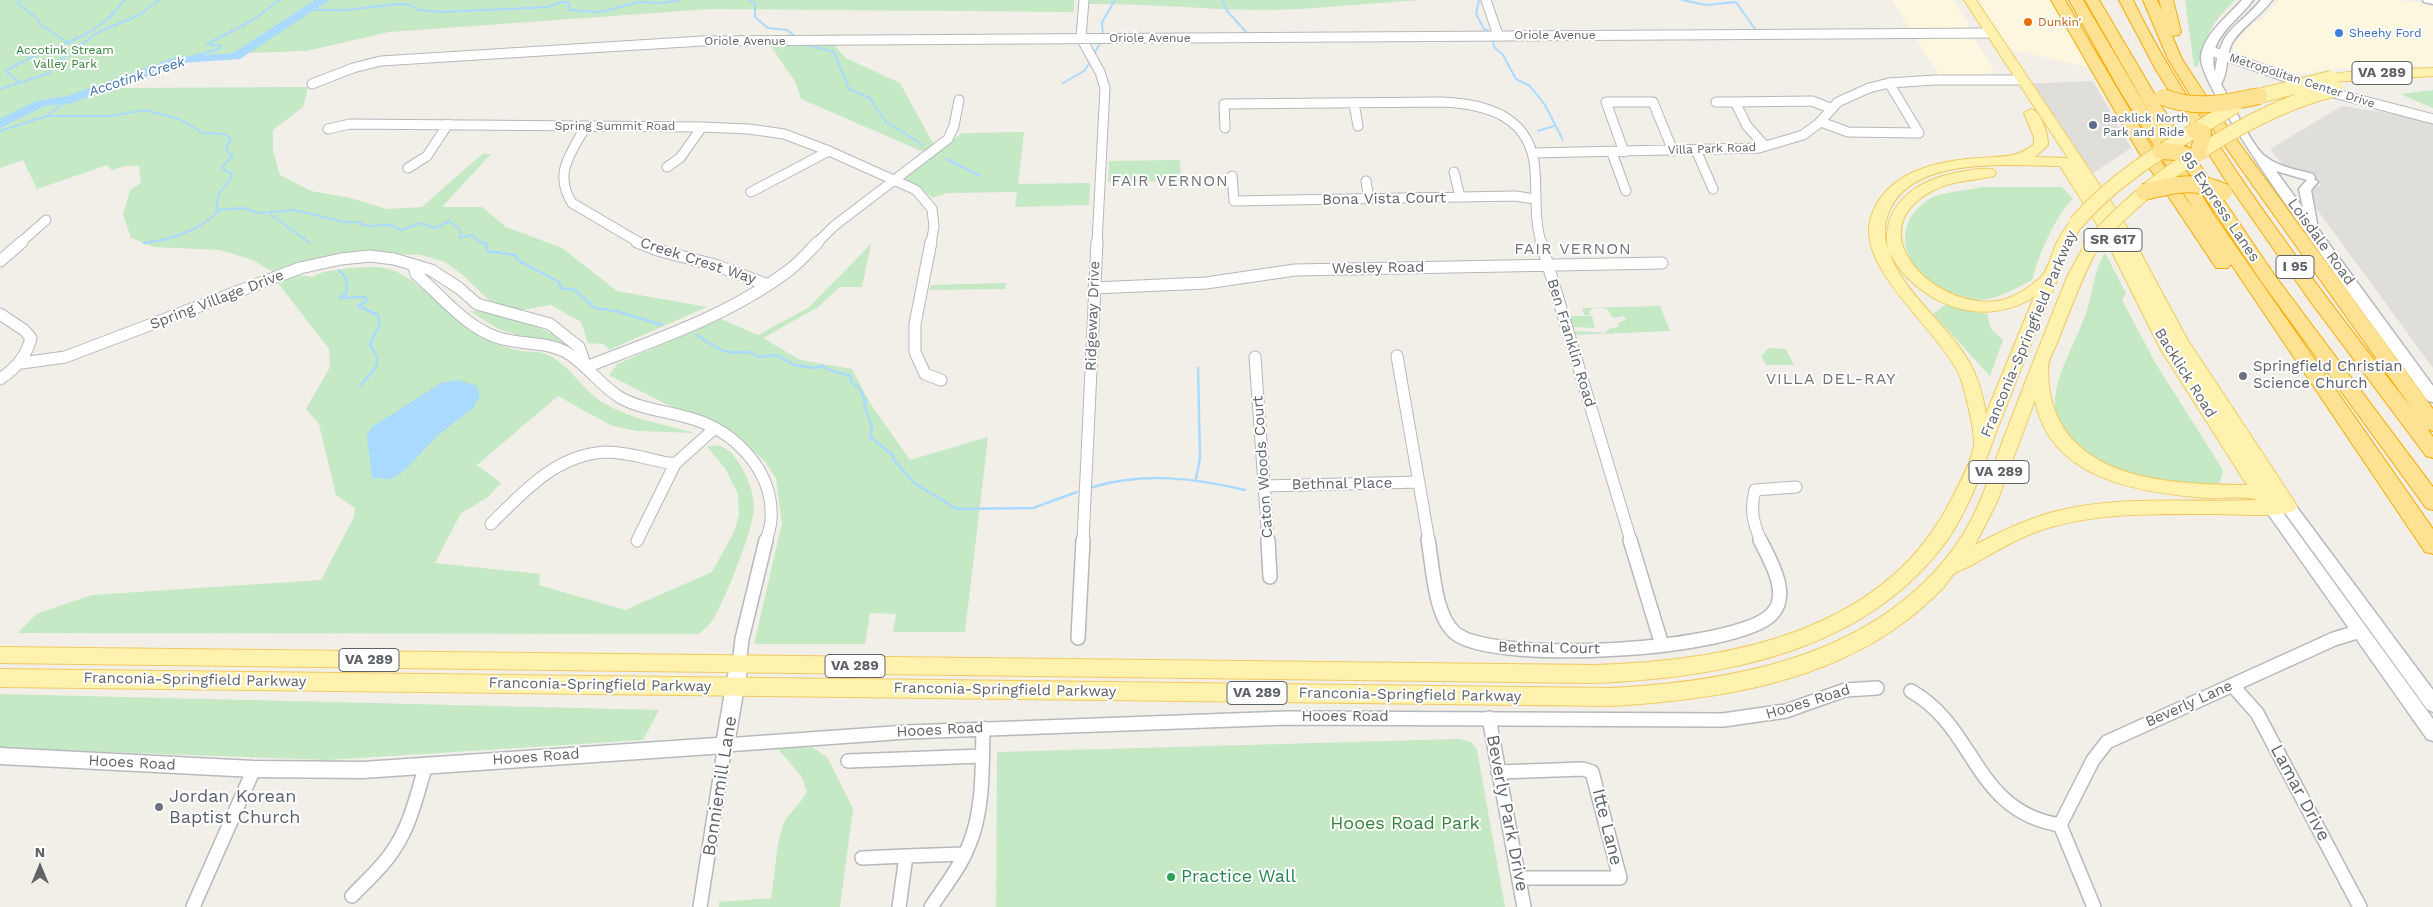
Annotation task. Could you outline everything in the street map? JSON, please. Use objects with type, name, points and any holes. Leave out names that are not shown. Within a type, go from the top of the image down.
[{"type":"highway","points":[[2058,0],[2126,118],[2194,224],[2269,332],[2330,399]]},
{"type":"highway","points":[[2076,0],[2118,75],[2167,155],[2330,399],[2433,546]]},
{"type":"highway","name":"95 Express Lanes","points":[[2092,0],[2166,127],[2262,269],[2433,502]]},
{"type":"highway","points":[[2106,0],[2162,94],[2195,129],[2224,139]]},
{"type":"highway","name":"I 95","points":[[2126,0],[2161,68],[2224,166],[2290,261],[2433,451]]},
{"type":"highway","points":[[2150,0],[2172,53],[2220,129],[2433,424]]},
{"type":"highway","points":[[2166,0],[2190,82]]},
{"type":"highway","points":[[2162,94],[2177,103],[2200,106],[2259,96]]},
{"type":"highway","points":[[2191,159],[2195,129]]},
{"type":"highway","points":[[2160,152],[2191,159],[2226,195],[2268,257],[2433,482]]},
{"type":"highway","points":[[2144,192],[2191,182],[2210,185],[2226,195]]},
{"type":"main road","name":"Backlick Road","points":[[1958,0],[1985,33],[2074,166],[2130,243],[2177,350],[2261,492],[2279,501],[2433,704]]},
{"type":"main road","name":"Backlick Road","points":[[1970,0],[1985,33]]},
{"type":"main road","points":[[2207,52],[2217,33],[2248,0]]},
{"type":"main road","points":[[2216,83],[2221,72],[2221,57],[2230,38],[2268,0]]},
{"type":"main road","points":[[2428,0],[2433,0]]},
{"type":"main road","name":"Loisdale Road","points":[[2207,52],[2206,66],[2247,140],[2433,397]]},
{"type":"main road","name":"Franconia-Springfield Parkway","points":[[0,655],[1593,674],[1640,673],[1705,666],[1757,654],[1804,637],[1860,609],[1890,588],[1915,565],[1941,535],[1959,504],[2064,243],[2076,223],[2092,204],[2116,182],[2195,129],[2228,110],[2259,96],[2292,86],[2330,78],[2387,73],[2433,72]]},
{"type":"main road","name":"Backlick Road","points":[[2016,80],[2031,113],[2074,166]]},
{"type":"main road","name":"Franconia-Springfield Parkway","points":[[0,678],[1589,697],[1649,696],[1742,682],[1777,673],[1825,655],[1868,634],[1894,618],[1918,599],[1947,570],[1964,549],[1982,516],[2078,269],[2090,247],[2118,215],[2144,192],[2191,159],[2255,119],[2287,103],[2313,94],[2352,86],[2386,82],[2433,81]]},
{"type":"main road","points":[[1982,446],[1972,388],[1964,368],[1950,347],[1890,271],[1880,250],[1876,230],[1882,206],[1890,195],[1904,183],[1939,168],[2021,158],[2040,148],[2041,137],[2031,113]]},
{"type":"main road","points":[[2260,158],[2272,166],[2310,180],[2305,191],[2313,227],[2318,239]]},
{"type":"main road","points":[[1988,162],[2074,166]]},
{"type":"main road","points":[[2050,278],[2020,298],[2004,305],[1979,306],[1949,300],[1923,286],[1909,272],[1895,246],[1895,226],[1901,211],[1912,197],[1944,181],[1983,174],[2074,166]]},
{"type":"main road","name":"Backlick Road","points":[[2177,350],[2279,501],[2360,631],[2433,733]]},
{"type":"main road","points":[[2039,368],[2047,415],[2052,428],[2068,448],[2097,467],[2132,481],[2165,488],[2261,492]]},
{"type":"main road","points":[[1947,570],[2025,529],[2076,514],[2142,507],[2279,501]]},
{"type":"main road","name":"Bonniemill Lane","points":[[726,745],[739,664]]},
{"type":"main road","name":"Hooes Road","points":[[0,757],[254,769],[354,770],[726,745]]},
{"type":"street","points":[[1081,38],[1084,0]]},
{"type":"street","points":[[1486,0],[1498,35]]},
{"type":"street","name":"Oriole Avenue","points":[[312,84],[353,68],[381,61],[674,42],[1985,33]]},
{"type":"street","name":"Ridgeway Drive","points":[[1078,638],[1105,88],[1081,38]]},
{"type":"street","name":"Metropolitan Center Drive","points":[[2207,52],[2351,104],[2397,110],[2433,119]]},
{"type":"street","name":"Villa Park Road","points":[[1532,153],[1612,153],[1765,146],[1791,140],[1804,134],[1821,122],[1830,108],[1860,90],[1889,83],[2016,80]]},
{"type":"street","points":[[1821,122],[1848,132],[1919,133],[1889,83]]},
{"type":"street","points":[[586,367],[706,320],[768,285],[790,270],[834,226],[948,139],[954,126],[959,100]]},
{"type":"street","points":[[1716,102],[1812,101],[1830,108]]},
{"type":"street","points":[[1624,152],[1606,102],[1653,102],[1673,151]]},
{"type":"street","points":[[1735,102],[1745,125],[1754,137],[1765,146]]},
{"type":"street","points":[[1354,103],[1358,126]]},
{"type":"street","name":"Ben Franklin Road","points":[[1225,128],[1224,104],[1451,103],[1480,107],[1499,114],[1515,125],[1525,136],[1537,173],[1534,199],[1536,224],[1662,645]]},
{"type":"street","name":"Spring Summit Road","points":[[328,129],[350,124],[702,127],[784,134],[829,151],[916,190],[932,209],[934,227],[915,324],[915,352],[925,374],[941,380]]},
{"type":"street","points":[[408,168],[427,156],[448,124]]},
{"type":"street","name":"Creek Crest Way","points":[[586,126],[566,162],[562,178],[565,192],[572,203],[635,241],[657,250],[715,265],[768,285]]},
{"type":"street","points":[[667,167],[680,158],[702,127]]},
{"type":"street","points":[[1696,150],[1713,189]]},
{"type":"street","points":[[751,192],[829,151]]},
{"type":"street","points":[[1612,153],[1626,190]]},
{"type":"street","points":[[1454,172],[1460,197]]},
{"type":"street","name":"Bona Vista Court","points":[[1232,176],[1234,201],[1516,196],[1534,199]]},
{"type":"street","points":[[1366,181],[1369,199]]},
{"type":"street","points":[[0,261],[46,220]]},
{"type":"street","name":"Spring Village Drive","points":[[22,363],[64,358],[300,268],[341,259],[370,256],[394,259],[430,270],[458,288],[477,304],[550,324],[579,347],[586,367]]},
{"type":"street","name":"Wesley Road","points":[[1094,288],[1206,283],[1296,270],[1662,263]]},
{"type":"street","name":"Spring Village Drive","points":[[414,266],[416,274],[467,320],[489,334],[507,340],[561,350],[586,367],[606,388],[628,401],[695,420],[715,428],[739,444],[753,460],[763,478],[771,504],[769,536],[742,639],[739,664]]},
{"type":"street","points":[[455,308],[471,299]]},
{"type":"street","points":[[0,314],[5,320],[24,329],[30,338],[28,352],[22,363],[0,379]]},
{"type":"street","points":[[1397,356],[1419,482]]},
{"type":"street","name":"Caton Woods Court","points":[[1255,357],[1266,486],[1270,577]]},
{"type":"street","points":[[637,541],[675,464],[715,428]]},
{"type":"street","points":[[491,524],[536,478],[553,467],[581,457],[609,453],[629,454],[675,464]]},
{"type":"street","name":"Bethnal Court","points":[[1419,482],[1444,620],[1458,636],[1472,642],[1506,649],[1610,649],[1662,645],[1699,641],[1748,629],[1766,621],[1777,606],[1779,591],[1751,514],[1750,498],[1755,490],[1796,487]]},
{"type":"street","name":"Bethnal Place","points":[[1266,486],[1419,482]]},
{"type":"street","name":"Beverly Lane","points":[[2060,825],[2093,760],[2107,742],[2334,639],[2360,631]]},
{"type":"street","name":"Lamar Drive","points":[[2232,685],[2257,713],[2360,907]]},
{"type":"street","name":"Hooes Road","points":[[726,745],[983,728],[1287,718],[1735,720],[1785,710],[1854,687],[1878,688]]},
{"type":"street","points":[[1911,691],[1931,702],[1948,719],[1978,768],[2008,802],[2036,820],[2060,825],[2094,907]]},
{"type":"street","name":"Beverly Park Drive","points":[[1488,718],[1524,907]]},
{"type":"street","points":[[931,907],[965,854],[977,820],[983,728]]},
{"type":"street","name":"Bonniemill Lane","points":[[700,907],[726,745]]},
{"type":"street","points":[[848,761],[982,756]]},
{"type":"street","points":[[352,896],[383,864],[398,844],[405,830],[426,765]]},
{"type":"street","points":[[193,907],[254,769]]},
{"type":"street","name":"Itte Lane","points":[[1498,772],[1583,769],[1592,772],[1620,878],[1520,878]]},
{"type":"street","points":[[862,858],[965,854]]},
{"type":"street","points":[[899,907],[906,856]]},
{"type":"shaded area","points":[[1892,0],[1953,0],[1969,25],[1964,29],[1909,28]]},
{"type":"shaded area","points":[[1976,0],[2055,0],[2094,69],[2007,48]]},
{"type":"shaded area","name":"Sheehy Ford","points":[[2279,0],[2395,0],[2433,4],[2433,67],[2400,65],[2328,69],[2293,75],[2232,51],[2235,42],[2254,23],[2262,19]]},
{"type":"shaded area","points":[[1915,37],[1968,37],[1976,41],[1994,71],[1989,74],[1939,74]]},
{"type":"shaded area","points":[[2093,81],[2131,148],[2087,177],[2024,84]]},
{"type":"shaded area","points":[[2342,106],[2411,117],[2433,124],[2433,368],[2316,208],[2311,193],[2313,188],[2321,185],[2310,172],[2284,166],[2270,149]]},
{"type":"green space","name":"Accotink Stream Valley Park","points":[[0,0],[1074,0],[1074,12],[710,9],[389,32],[306,51],[248,53],[198,58],[116,88],[308,87],[303,107],[273,130],[273,151],[280,175],[311,191],[350,198],[387,209],[422,207],[482,154],[491,154],[442,207],[482,207],[506,227],[562,248],[617,291],[707,307],[609,350],[604,344],[588,343],[581,322],[551,305],[521,310],[491,302],[463,275],[445,262],[421,255],[364,252],[273,272],[253,260],[220,250],[154,247],[131,238],[123,214],[130,190],[141,183],[139,166],[125,166],[112,170],[107,165],[37,189],[23,160],[0,168]]},
{"type":"green space","points":[[1088,0],[1421,0],[1268,10],[1088,4]]},
{"type":"green space","points":[[2185,0],[2235,0],[2210,30],[2198,67],[2194,66]]},
{"type":"green space","points":[[770,45],[834,45],[846,58],[900,83],[935,147],[926,153],[801,99],[796,83]]},
{"type":"green space","points":[[2433,90],[2433,108],[2400,94]]},
{"type":"green space","points":[[1024,132],[1018,184],[1090,183],[1089,205],[1015,207],[1017,192],[947,193],[933,198],[903,177],[962,133]]},
{"type":"green space","points":[[1180,160],[1181,181],[1108,182],[1109,161]]},
{"type":"green space","points":[[1983,187],[2062,187],[2073,199],[2054,226],[2043,248],[2032,280],[1993,298],[1979,300],[1959,298],[1940,290],[1925,278],[1913,263],[1906,247],[1906,229],[1914,213],[1931,198]]},
{"type":"green space","points":[[871,244],[862,287],[840,287],[818,307],[763,338],[800,360],[852,369],[870,403],[910,460],[988,437],[965,632],[893,632],[896,614],[870,613],[865,644],[754,644],[782,523],[776,479],[765,461],[724,426],[666,404],[609,375],[617,364],[721,319],[758,335],[808,308]]},
{"type":"green space","points":[[2105,253],[2126,293],[2122,300],[2156,364],[2223,470],[2220,483],[2200,485],[2162,481],[2145,478],[2111,467],[2081,448],[2069,436],[2060,421],[2055,407],[2058,383],[2083,321],[2096,273]]},
{"type":"green space","points":[[380,267],[396,271],[419,286],[454,318],[476,334],[504,346],[522,351],[542,353],[556,359],[597,399],[605,404],[637,418],[695,433],[638,431],[612,426],[558,396],[477,465],[501,483],[488,497],[461,513],[435,563],[540,574],[539,585],[625,610],[712,572],[734,532],[739,515],[738,494],[725,468],[707,447],[719,446],[731,453],[738,461],[748,480],[754,506],[750,530],[738,564],[717,612],[708,626],[699,634],[18,633],[36,614],[92,595],[321,580],[354,517],[355,508],[336,495],[319,424],[306,409],[330,367],[329,349],[278,283],[299,275],[313,277],[323,272],[350,268]]},
{"type":"green space","points":[[1006,283],[1005,289],[930,290],[931,285]]},
{"type":"green space","points":[[1945,305],[1987,314],[1991,329],[2003,340],[1990,376],[1933,314]]},
{"type":"green space","points":[[1660,306],[1670,331],[1573,335],[1573,332],[1576,331],[1605,333],[1608,329],[1619,327],[1618,323],[1626,320],[1623,316],[1613,318],[1608,310],[1601,308],[1592,309],[1590,310],[1590,315],[1584,315],[1582,308]]},
{"type":"green space","points":[[470,311],[494,313],[519,320],[555,335],[565,341],[565,345],[527,338],[498,329]]},
{"type":"green space","points":[[1572,316],[1592,316],[1595,328],[1571,327],[1568,318]]},
{"type":"green space","points":[[1769,348],[1786,349],[1794,365],[1766,365],[1761,356]]},
{"type":"green space","points":[[0,694],[659,710],[643,740],[327,760],[0,748]]},
{"type":"green space","name":"Hooes Road Park","points":[[1459,739],[1471,742],[1477,750],[1505,907],[996,907],[997,752]]},
{"type":"green space","points":[[812,747],[827,757],[853,809],[840,907],[719,907],[719,902],[771,898],[777,851],[783,825],[807,791],[801,776],[778,749]]},
{"type":"water","points":[[458,380],[477,386],[480,396],[473,408],[437,436],[406,469],[392,479],[372,478],[367,436],[372,427],[441,383]]},
{"type":"waterway","points":[[20,0],[18,4],[37,18],[41,25],[68,42]]},
{"type":"waterway","points":[[68,42],[99,26],[112,15],[124,0]]},
{"type":"waterway","points":[[0,89],[50,73],[51,67],[97,33],[139,15],[159,0]]},
{"type":"waterway","points":[[180,60],[219,49],[221,46],[207,44],[253,20],[279,0]]},
{"type":"waterway","name":"Accotink Creek","points":[[0,124],[24,110],[49,102],[68,100],[180,60],[236,56],[323,0]]},
{"type":"waterway","points":[[308,10],[346,10],[399,4],[410,5],[418,10],[443,12],[548,7],[561,2],[569,3],[569,10],[601,12],[638,2],[663,3],[679,0]]},
{"type":"waterway","points":[[749,0],[755,4],[755,17],[768,28],[787,30],[797,38]]},
{"type":"waterway","points":[[1103,36],[1102,22],[1115,0]]},
{"type":"waterway","points":[[1223,0],[1227,11],[1248,34]]},
{"type":"waterway","points":[[1479,0],[1476,14],[1484,29],[1490,32]]},
{"type":"waterway","points":[[1682,0],[1706,5],[1736,2],[1755,29]]},
{"type":"waterway","points":[[1493,40],[1494,47],[1503,55],[1516,79],[1530,86],[1545,105],[1563,140]]},
{"type":"waterway","points":[[1093,56],[1101,41]]},
{"type":"waterway","points":[[15,84],[17,81],[6,71],[21,62],[68,42]]},
{"type":"waterway","points":[[799,43],[834,52],[849,89],[870,98],[885,121],[923,145]]},
{"type":"waterway","points":[[1063,83],[1084,71],[1091,61]]},
{"type":"waterway","points":[[47,116],[68,100]]},
{"type":"waterway","points":[[47,116],[111,116],[144,110],[179,119],[203,133],[224,134],[231,138],[226,150],[233,157],[223,165],[223,169],[231,173],[232,177],[218,195],[216,210],[243,208],[259,213],[267,212]]},
{"type":"waterway","points":[[0,131],[47,116]]},
{"type":"waterway","points":[[1538,131],[1554,126]]},
{"type":"waterway","points":[[946,159],[981,176]]},
{"type":"waterway","points":[[267,212],[294,210],[344,222],[357,222],[367,226],[391,225],[401,230],[421,223],[435,228],[449,221],[460,229],[460,238],[472,235],[480,242],[486,243],[487,251],[515,255],[519,261],[559,282],[561,288],[575,290],[595,308],[616,311],[662,325]]},
{"type":"waterway","points":[[152,242],[144,243],[185,233],[202,224],[219,211]]},
{"type":"waterway","points":[[267,212],[310,243],[308,242]]},
{"type":"waterway","points":[[339,270],[346,278],[347,292],[340,298],[365,297],[367,301],[358,306],[378,315],[380,323],[370,345],[377,357],[376,367],[360,386]]},
{"type":"waterway","points":[[697,335],[721,350],[734,353],[745,352],[759,357],[777,355],[794,365],[815,368],[822,366],[850,376],[852,383],[858,386],[866,402],[864,405],[872,426],[870,437],[893,455],[894,460],[914,483],[957,509],[1033,508],[1077,492]]},
{"type":"waterway","points":[[1196,479],[1200,458],[1198,368]]},
{"type":"waterway","points":[[1093,487],[1131,479],[1169,478],[1207,482],[1245,490]]},
{"type":"place","name":"Dunkin'","points":[[2028,22]]},
{"type":"place","name":"Sheehy Ford","points":[[2339,33]]},
{"type":"place","name":"Backlick North Park and Ride","points":[[2093,125]]},
{"type":"place","name":"Springfield Christian Science Church","points":[[2243,376]]},
{"type":"place","name":"Jordan Korean Baptist Church","points":[[159,807]]},
{"type":"place","name":"Practice Wall","points":[[1171,877]]},
{"type":"district","name":"FAIR VERNON","points":[[1170,181]]},
{"type":"district","name":"FAIR VERNON","points":[[1573,249]]},
{"type":"district","name":"VILLA DEL-RAY","points":[[1831,379]]}]
